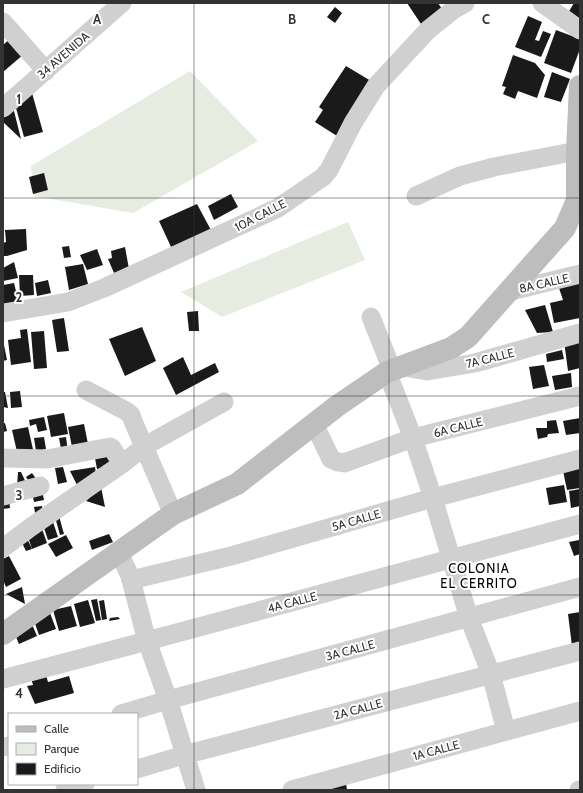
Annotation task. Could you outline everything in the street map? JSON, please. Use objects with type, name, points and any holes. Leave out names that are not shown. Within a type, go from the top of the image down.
[{"type":"street","name":"34 AVENIDA","points":[[3,108],[122,3]]},
{"type":"street","name":"10A CALLE","points":[[3,313],[68,302],[96,291],[278,208],[323,177],[329,170],[353,123],[376,86],[428,30],[453,10],[465,3]]},
{"type":"street","points":[[542,3],[580,30]]},
{"type":"street","points":[[3,22],[46,71]]},
{"type":"street","points":[[3,634],[173,514],[237,484],[336,406],[392,369],[451,348],[468,337],[565,228],[579,205],[577,152],[580,86]]},
{"type":"street","points":[[416,196],[467,174],[494,167],[577,152]]},
{"type":"street","name":"8A CALLE","points":[[507,292],[580,274]]},
{"type":"street","points":[[371,317],[392,369],[412,438],[433,498],[469,618],[491,674],[506,731]]},
{"type":"street","name":"7A CALLE","points":[[392,369],[427,371],[475,363],[580,333]]},
{"type":"street","points":[[86,390],[131,415],[173,514]]},
{"type":"street","name":"6A CALLE","points":[[314,424],[331,459],[344,463],[412,438],[580,396]]},
{"type":"street","points":[[3,548],[122,464],[145,446],[224,402]]},
{"type":"street","points":[[3,458],[47,459],[110,447],[122,464]]},
{"type":"street","name":"5A CALLE","points":[[131,580],[231,556],[433,498],[580,459]]},
{"type":"street","points":[[3,496],[40,486]]},
{"type":"street","name":"4A CALLE","points":[[3,679],[580,524]]},
{"type":"street","points":[[119,553],[131,580],[147,641],[168,700],[196,790]]},
{"type":"street","name":"3A CALLE","points":[[124,713],[580,587]]},
{"type":"street","name":"2A CALLE","points":[[138,769],[184,755],[580,651]]},
{"type":"street","name":"1A CALLE","points":[[292,790],[580,711]]},
{"type":"street","points":[[65,790],[82,785]]},
{"type":"green space","points":[[190,71],[258,141],[133,213],[34,196],[31,166]]},
{"type":"green space","points":[[348,222],[365,260],[222,317],[181,292]]},
{"type":"building","points":[[407,3],[438,3],[442,9],[421,24]]},
{"type":"building","points":[[574,3],[580,3],[580,27],[568,13]]},
{"type":"building","points":[[335,7],[342,13],[335,23],[327,17]]},
{"type":"building","points":[[528,16],[542,22],[535,40],[539,41],[543,31],[551,34],[541,57],[515,47]]},
{"type":"building","points":[[556,30],[580,39],[580,49],[571,73],[544,63]]},
{"type":"building","points":[[13,36],[24,54],[3,72],[3,45]]},
{"type":"building","points":[[513,55],[535,63],[545,75],[537,98],[518,91],[515,99],[503,94],[506,87],[502,86]]},
{"type":"building","points":[[346,66],[371,81],[337,136],[315,122],[323,110],[319,107]]},
{"type":"building","points":[[552,72],[570,79],[561,102],[544,97]]},
{"type":"building","points":[[32,93],[43,132],[24,137],[16,108]]},
{"type":"building","points":[[12,103],[21,139],[3,122],[3,113]]},
{"type":"building","points":[[44,173],[48,190],[33,194],[29,177]]},
{"type":"building","points":[[231,194],[238,207],[214,220],[208,206]]},
{"type":"building","points":[[197,204],[212,232],[172,249],[159,221]]},
{"type":"building","points":[[26,229],[27,250],[3,256],[3,243],[6,242],[5,230]]},
{"type":"building","points":[[69,246],[71,257],[64,258],[62,247]]},
{"type":"building","points":[[125,247],[129,269],[114,273],[108,259],[112,258],[111,251]]},
{"type":"building","points":[[97,249],[103,265],[87,270],[80,255]]},
{"type":"building","points":[[14,262],[18,278],[3,281],[3,268]]},
{"type":"building","points":[[83,264],[88,284],[69,290],[65,267]]},
{"type":"building","points":[[19,275],[33,275],[34,295],[20,296]]},
{"type":"building","points":[[48,280],[51,293],[37,296],[35,283]]},
{"type":"building","points":[[580,280],[580,318],[554,323],[550,303],[563,300],[558,285]]},
{"type":"building","points":[[14,283],[20,308],[3,312],[3,285]]},
{"type":"building","points":[[545,305],[553,332],[537,333],[525,310]]},
{"type":"building","points":[[198,311],[199,331],[189,331],[187,312]]},
{"type":"building","points":[[64,318],[69,351],[57,352],[52,320]]},
{"type":"building","points":[[142,327],[156,361],[125,376],[109,339]]},
{"type":"building","points":[[27,329],[31,362],[11,365],[8,340],[21,338],[20,330]]},
{"type":"building","points":[[44,331],[47,368],[34,369],[31,332]]},
{"type":"building","points":[[580,338],[580,368],[568,371],[564,341]]},
{"type":"building","points":[[3,340],[7,360],[3,361]]},
{"type":"building","points":[[562,350],[564,359],[547,362],[546,354]]},
{"type":"building","points":[[183,357],[191,375],[215,363],[219,372],[176,395],[163,368]]},
{"type":"building","points":[[544,365],[549,386],[533,389],[529,367]]},
{"type":"building","points":[[571,373],[572,387],[555,390],[552,376]]},
{"type":"building","points":[[20,391],[22,407],[11,408],[10,392]]},
{"type":"building","points":[[3,392],[5,392],[8,408],[3,407]]},
{"type":"building","points":[[64,413],[68,434],[51,437],[47,416]]},
{"type":"building","points":[[44,417],[47,430],[38,432],[36,424],[30,426],[29,420]]},
{"type":"building","points":[[580,418],[580,433],[566,435],[563,421]]},
{"type":"building","points":[[556,420],[559,433],[548,434],[547,437],[538,439],[536,428],[547,428],[547,421]]},
{"type":"building","points":[[5,423],[7,431],[3,432],[3,424]]},
{"type":"building","points":[[84,424],[88,444],[72,447],[68,427]]},
{"type":"building","points":[[28,427],[34,454],[17,452],[12,430]]},
{"type":"building","points":[[44,437],[46,449],[36,451],[34,438]]},
{"type":"building","points":[[66,437],[68,452],[62,454],[59,438]]},
{"type":"building","points":[[112,451],[114,466],[97,469],[94,453]]},
{"type":"building","points":[[580,463],[580,488],[567,490],[562,466]]},
{"type":"building","points":[[63,467],[67,482],[58,484],[55,468]]},
{"type":"building","points":[[95,467],[96,474],[77,485],[70,471]]},
{"type":"building","points":[[18,472],[21,472],[27,485],[17,486]]},
{"type":"building","points":[[32,473],[37,480],[31,484],[26,477]]},
{"type":"building","points":[[564,485],[567,502],[549,505],[546,488]]},
{"type":"building","points":[[101,487],[105,507],[86,501]]},
{"type":"building","points":[[580,489],[580,506],[571,508],[569,491]]},
{"type":"building","points":[[42,490],[44,500],[34,502],[32,492]]},
{"type":"building","points":[[9,498],[10,508],[3,509],[3,499]]},
{"type":"building","points":[[42,506],[43,512],[36,518],[34,507]]},
{"type":"building","points":[[59,516],[64,534],[60,535],[55,517]]},
{"type":"building","points":[[53,522],[58,537],[48,540],[43,525]]},
{"type":"building","points":[[42,529],[47,543],[32,549],[27,534]]},
{"type":"building","points":[[25,534],[32,549],[26,551],[19,537]]},
{"type":"building","points":[[109,534],[113,542],[92,550],[89,541]]},
{"type":"building","points":[[66,535],[73,548],[56,557],[48,544]]},
{"type":"building","points":[[579,540],[580,554],[574,556],[569,542]]},
{"type":"building","points":[[9,556],[21,579],[6,587],[3,580],[3,559]]},
{"type":"building","points":[[22,587],[25,604],[6,594]]},
{"type":"building","points":[[97,599],[101,620],[96,621],[91,600]]},
{"type":"building","points":[[88,600],[95,623],[80,627],[74,604]]},
{"type":"building","points":[[104,600],[107,619],[102,620],[99,601]]},
{"type":"building","points":[[71,606],[77,626],[59,631],[53,610]]},
{"type":"building","points":[[580,612],[580,642],[572,646],[568,614]]},
{"type":"building","points":[[50,613],[56,629],[39,635],[33,618]]},
{"type":"building","points":[[118,617],[120,619],[109,621],[110,618]]},
{"type":"building","points":[[31,622],[37,636],[19,644],[13,630]]},
{"type":"building","points":[[46,675],[48,682],[69,676],[74,693],[35,704],[27,686],[33,685],[31,678]]},
{"type":"building","points":[[346,783],[347,790],[332,790],[331,787]]},
{"type":"district","name":"COLONIA EL CERRITO","points":[[479,576]]}]
